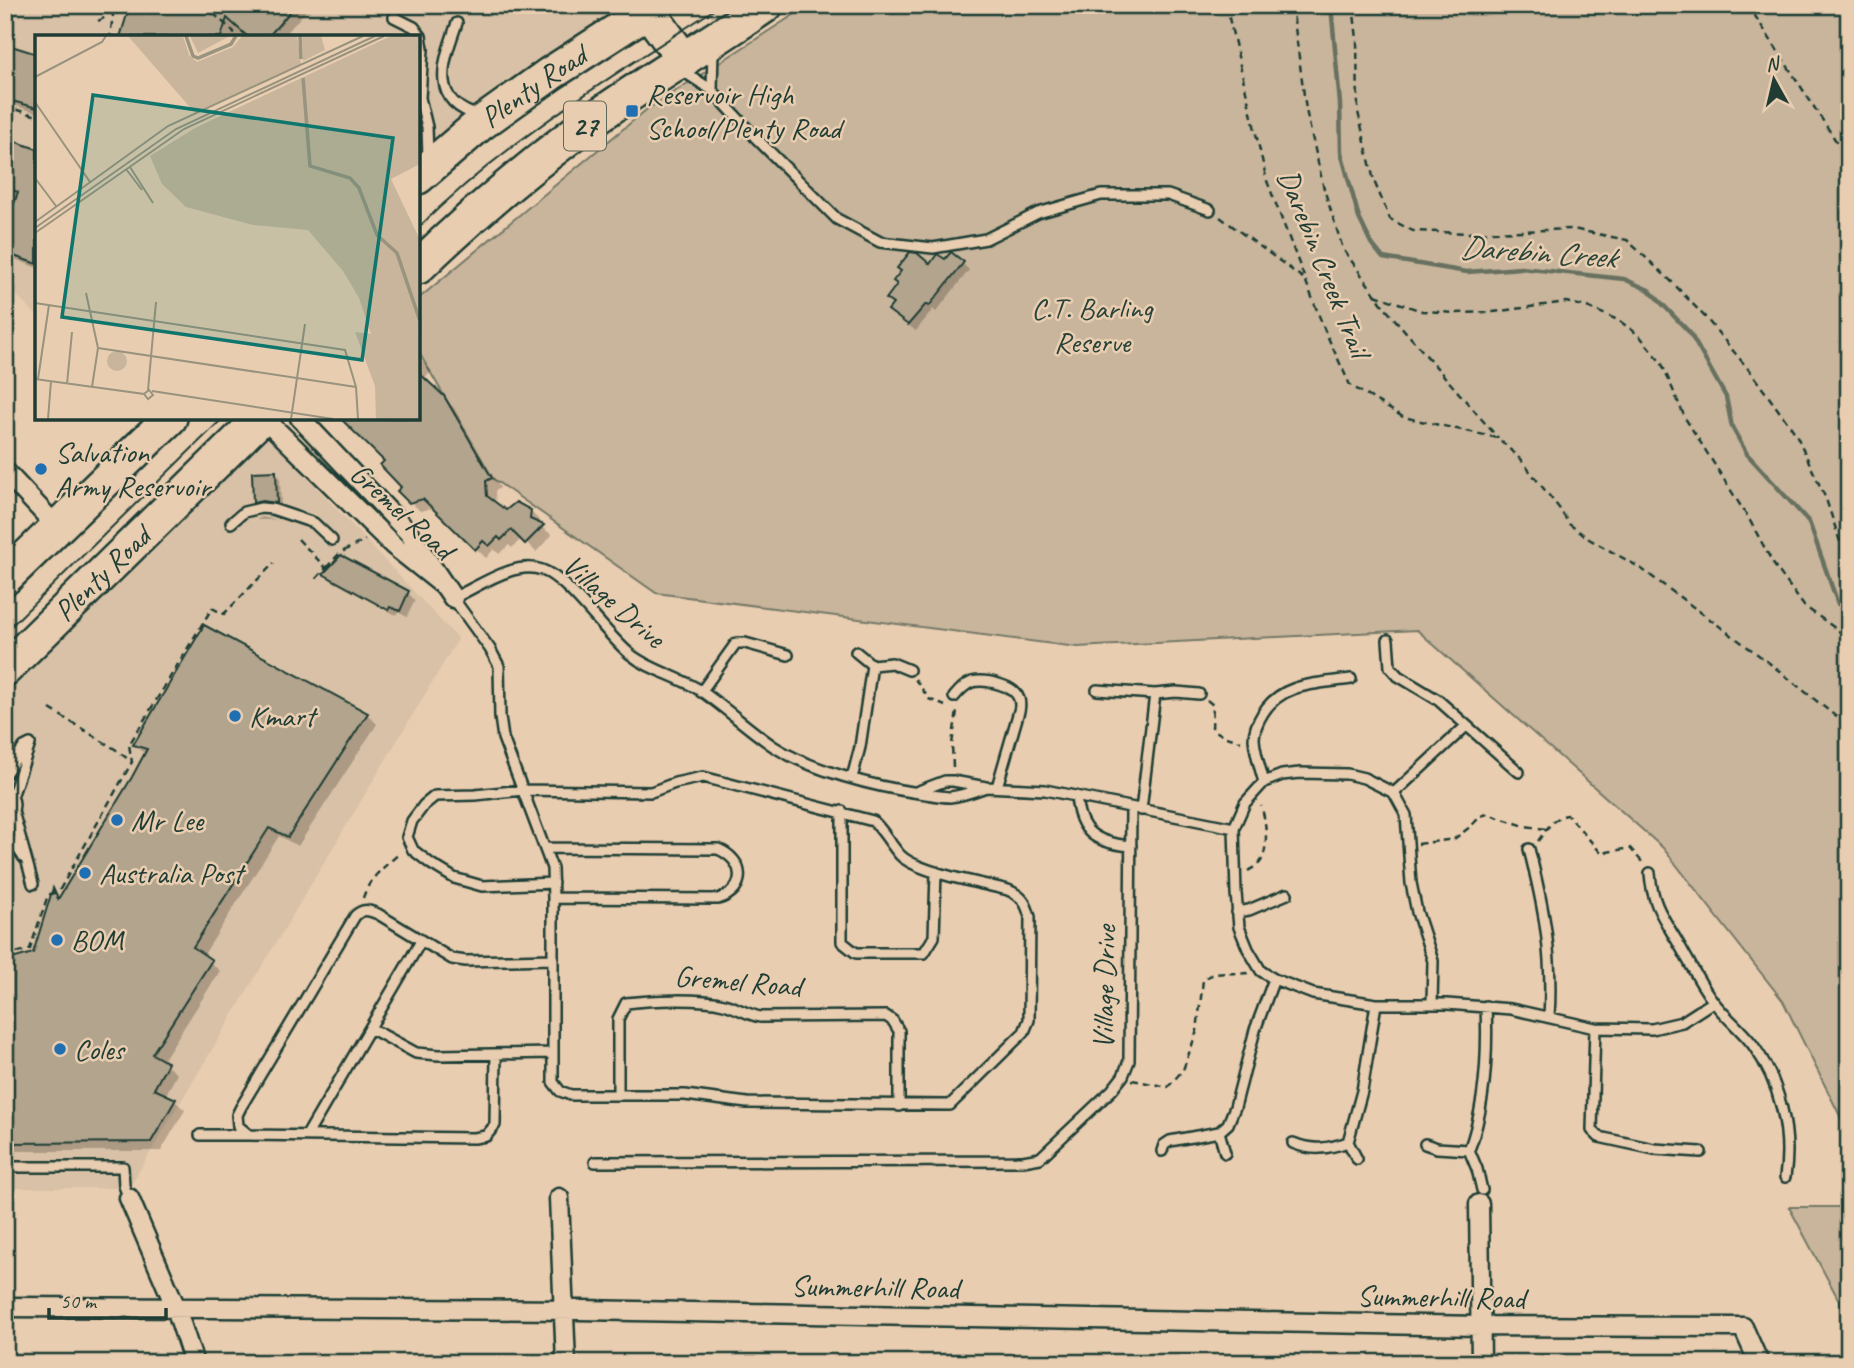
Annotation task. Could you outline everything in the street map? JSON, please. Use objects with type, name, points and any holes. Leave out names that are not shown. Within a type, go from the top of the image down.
[{"type":"highway","name":"Plenty Road","points":[[420,265],[515,180],[582,128],[766,5]]},
{"type":"highway","name":"Plenty Road","points":[[423,173],[489,118],[550,74],[652,8]]},
{"type":"highway","points":[[652,8],[690,56]]},
{"type":"highway","points":[[5,578],[168,420]]},
{"type":"highway","name":"Plenty Road","points":[[5,669],[261,420]]},
{"type":"street","name":"Gremel Road","points":[[265,420],[394,546],[448,592]]},
{"type":"street","name":"Gremel Road","points":[[302,420],[409,533],[448,592]]},
{"type":"street","points":[[5,471],[57,527]]},
{"type":"street","points":[[1480,1197],[1481,1363]]},
{"type":"street","points":[[129,1198],[176,1308],[194,1363]]},
{"type":"street","points":[[559,1198],[566,1363]]},
{"type":"street","name":"Summerhill Road","points":[[5,1307],[564,1310],[1481,1326],[1743,1327],[1759,1363]]},
{"type":"lane","points":[[394,17],[419,31],[422,43],[420,91],[427,127],[423,173]]},
{"type":"lane","points":[[457,23],[443,65],[445,88],[463,110],[489,118]]},
{"type":"lane","points":[[690,56],[712,90],[837,219],[880,242],[933,248],[986,239],[1038,213],[1101,195],[1168,195],[1210,209]]},
{"type":"lane","points":[[690,56],[694,76],[712,90]]},
{"type":"lane","points":[[232,523],[244,512],[261,508],[272,509],[314,523],[332,540]]},
{"type":"lane","name":"Village Drive","points":[[448,592],[518,569],[544,570],[574,594],[605,631],[631,655],[701,692],[774,747],[852,778],[896,790],[949,797],[997,787],[1045,790],[1234,828]]},
{"type":"lane","name":"Gremel Road","points":[[410,844],[407,837],[412,821],[435,796],[523,790],[651,792],[703,777],[842,811],[873,821],[886,833],[901,855],[914,864],[1019,894],[1026,902],[1030,917],[1029,1020],[1024,1032],[950,1105],[747,1103],[685,1096],[571,1095],[560,1091],[553,1082],[552,868],[545,848],[523,790],[503,738],[499,717],[499,666],[490,649],[448,592]]},
{"type":"lane","points":[[1388,640],[1390,667],[1398,676],[1438,700],[1518,772]]},
{"type":"lane","points":[[701,692],[736,643],[788,655]]},
{"type":"lane","points":[[856,652],[872,665],[892,663],[909,670]]},
{"type":"lane","points":[[852,778],[860,747],[872,665]]},
{"type":"lane","points":[[1264,782],[1255,743],[1257,722],[1269,704],[1278,694],[1300,687],[1351,679]]},
{"type":"lane","points":[[954,697],[961,688],[972,682],[985,682],[1004,686],[1016,694],[1020,701],[997,787]]},
{"type":"lane","points":[[1097,690],[1199,694]]},
{"type":"lane","name":"Village Drive","points":[[596,1162],[1023,1161],[1040,1158],[1112,1090],[1123,1076],[1129,1061],[1131,846],[1155,694]]},
{"type":"lane","points":[[1394,793],[1465,727]]},
{"type":"lane","points":[[5,774],[23,747],[30,744],[9,794],[33,884]]},
{"type":"lane","points":[[1433,1004],[1433,961],[1415,902],[1406,815],[1394,793],[1364,778],[1347,774],[1291,774],[1264,782],[1250,796],[1234,828],[1235,878],[1237,912],[1248,949],[1259,967],[1274,979],[1313,994],[1376,1004],[1486,1006],[1595,1028],[1652,1029],[1682,1023],[1713,1002]]},
{"type":"lane","name":"Village Drive","points":[[915,792],[953,780],[986,788]]},
{"type":"lane","points":[[1076,796],[1077,810],[1088,832],[1100,841],[1131,846]]},
{"type":"lane","points":[[5,818],[13,811]]},
{"type":"lane","points":[[842,811],[842,942],[848,948],[856,953],[924,953],[934,937],[936,872]]},
{"type":"lane","points":[[5,830],[25,860]]},
{"type":"lane","points":[[410,844],[413,850],[431,864],[454,877],[482,886],[553,883]]},
{"type":"lane","points":[[545,848],[718,849],[735,859],[740,871],[739,881],[734,889],[727,896],[718,899],[553,898]]},
{"type":"lane","points":[[1530,851],[1550,953],[1549,1017]]},
{"type":"lane","points":[[1650,873],[1652,894],[1661,915],[1713,1002],[1753,1045],[1776,1089],[1787,1135],[1786,1177]]},
{"type":"lane","points":[[1237,912],[1249,910],[1287,894]]},
{"type":"lane","points":[[250,1135],[238,1126],[237,1115],[355,915],[360,911],[369,910],[378,914],[452,959],[552,959]]},
{"type":"lane","points":[[307,1135],[421,941]]},
{"type":"lane","points":[[1162,1151],[1164,1144],[1170,1141],[1219,1132],[1228,1124],[1255,1030],[1274,979]]},
{"type":"lane","name":"Gremel Road","points":[[618,1095],[618,1019],[626,1003],[710,1002],[726,1004],[743,1013],[760,1017],[886,1016],[899,1031],[899,1106]]},
{"type":"lane","points":[[1357,1158],[1348,1142],[1362,1091],[1376,1004]]},
{"type":"lane","points":[[1480,1197],[1474,1159],[1469,1150],[1478,1118],[1483,1082],[1488,1039],[1486,1006]]},
{"type":"lane","points":[[370,1028],[416,1053],[552,1054]]},
{"type":"lane","points":[[1595,1028],[1592,1130],[1599,1137],[1654,1149],[1701,1152]]},
{"type":"lane","points":[[200,1135],[486,1136],[492,1132],[495,1125],[496,1054]]},
{"type":"lane","points":[[1219,1132],[1224,1153]]},
{"type":"lane","points":[[1293,1143],[1304,1148],[1324,1149],[1348,1142]]},
{"type":"lane","points":[[1425,1144],[1437,1148],[1469,1150]]},
{"type":"lane","points":[[5,1167],[123,1167],[124,1186],[129,1198]]},
{"type":"path","points":[[98,21],[106,17],[113,5]]},
{"type":"path","points":[[204,5],[234,35]]},
{"type":"path","name":"Darebin Creek Trail","points":[[1226,5],[1267,181],[1325,331],[1350,385],[1403,417],[1498,438]]},
{"type":"path","points":[[1292,5],[1306,110],[1324,189],[1343,249],[1375,295],[1498,438],[1521,460],[1569,524],[1589,539],[1639,567],[1768,662],[1849,727]]},
{"type":"path","points":[[1353,5],[1359,112],[1374,181],[1390,219],[1413,231],[1467,233],[1573,229],[1627,240],[1706,318],[1796,434],[1826,499],[1849,569]]},
{"type":"path","points":[[1748,5],[1849,161]]},
{"type":"path","points":[[109,12],[113,15],[110,35]]},
{"type":"path","points":[[5,106],[35,115]]},
{"type":"path","points":[[1210,209],[1307,281]]},
{"type":"path","points":[[1375,295],[1422,311],[1456,313],[1516,310],[1566,302],[1587,307],[1618,320],[1639,335],[1662,364],[1685,418],[1749,519],[1774,565],[1804,606],[1849,638]]},
{"type":"path","points":[[313,582],[340,553],[359,545],[379,531]]},
{"type":"path","points":[[298,539],[326,568]]},
{"type":"path","points":[[48,895],[59,891],[132,762],[129,745],[210,606],[224,614],[274,563]]},
{"type":"path","points":[[909,670],[929,699],[957,711],[952,744],[953,767]]},
{"type":"path","points":[[1199,694],[1213,705],[1211,723],[1216,733],[1255,743]]},
{"type":"path","points":[[50,709],[116,749],[132,762]]},
{"type":"path","points":[[1235,878],[1256,866],[1262,860],[1264,850],[1265,818],[1261,806],[1250,796]]},
{"type":"path","points":[[1408,846],[1454,839],[1481,816],[1488,814],[1525,826],[1546,829]]},
{"type":"path","points":[[1530,851],[1546,829],[1568,815],[1601,853],[1632,849],[1650,873]]},
{"type":"path","points":[[360,911],[367,885],[380,869],[410,844]]},
{"type":"path","points":[[5,956],[30,949],[48,895],[45,887]]},
{"type":"path","points":[[1123,1076],[1162,1087],[1173,1083],[1183,1070],[1195,1039],[1203,980],[1208,975],[1250,973],[1259,967]]},
{"type":"shaded area","points":[[5,5],[600,5],[607,16],[513,78],[420,148],[420,35],[35,35],[35,314],[5,283]]},
{"type":"shaded area","points":[[266,433],[458,639],[129,1188],[5,1188],[5,688]]},
{"type":"green space","name":"C.T. Barling Reserve","points":[[809,5],[1849,5],[1849,1134],[1783,1001],[1663,848],[1417,630],[1077,647],[656,593],[492,478],[420,354],[420,297],[646,110]]},
{"type":"green space","points":[[1789,1207],[1849,1207],[1849,1319]]},
{"type":"building","points":[[130,5],[158,5],[178,12],[184,5],[296,5],[270,35],[246,35],[227,18],[222,35],[121,35]]},
{"type":"building","points":[[5,44],[35,53],[35,107],[5,99]]},
{"type":"building","points":[[5,138],[35,148],[35,263],[5,253],[5,230],[18,192],[5,187]]},
{"type":"building","points":[[910,252],[917,253],[930,264],[937,254],[945,259],[951,252],[964,262],[929,306],[926,304],[908,325],[888,310],[893,304],[886,299],[897,284],[893,281],[901,271],[897,268]]},
{"type":"building","points":[[420,374],[444,396],[492,478],[486,481],[487,496],[506,510],[516,502],[531,510],[530,519],[544,525],[525,544],[511,530],[501,540],[498,537],[489,546],[483,541],[475,550],[423,499],[409,503],[397,491],[401,487],[380,465],[384,461],[342,420],[420,420]]},
{"type":"building","points":[[276,471],[277,503],[253,503],[252,472]]},
{"type":"building","points":[[341,555],[409,591],[400,611],[390,607],[388,610],[323,574]]},
{"type":"building","points":[[204,625],[368,713],[288,837],[269,828],[193,947],[212,960],[152,1054],[168,1063],[154,1089],[176,1099],[151,1142],[5,1143],[5,961],[33,953],[53,888],[58,899],[132,777],[147,749],[133,745]]},
{"type":"waterway","name":"Darebin Creek","points":[[1331,5],[1340,104],[1341,152],[1359,218],[1371,243],[1383,258],[1467,272],[1521,268],[1624,279],[1649,290],[1690,333],[1726,397],[1732,427],[1747,454],[1809,522],[1838,604],[1849,609]]},
{"type":"tram line","points":[[420,226],[489,165],[564,109],[721,5]]},
{"type":"tram line","points":[[5,632],[221,420]]},
{"type":"place","name":"Reservoir High School/Plenty Road","points":[[632,111]]},
{"type":"place","name":"Salvation Army Reservoir","points":[[41,469]]},
{"type":"place","name":"Kmart","points":[[235,716]]},
{"type":"place","name":"Mr Lee","points":[[117,820]]},
{"type":"place","name":"Australia Post","points":[[85,873]]},
{"type":"place","name":"BOM","points":[[57,940]]},
{"type":"place","name":"Coles","points":[[60,1049]]}]
